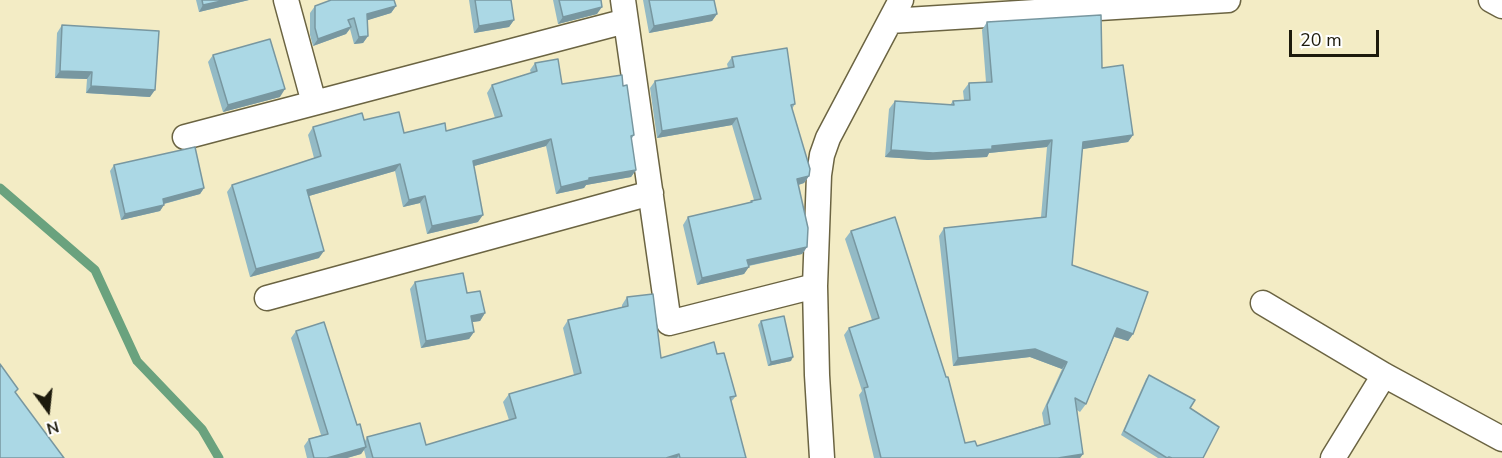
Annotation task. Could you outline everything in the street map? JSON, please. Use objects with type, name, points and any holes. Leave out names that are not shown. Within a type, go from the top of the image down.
[{"type":"street","points":[[286,0],[314,103]]},
{"type":"street","points":[[822,458],[814,286],[822,155],[828,138],[895,10],[1228,0]]},
{"type":"street","points":[[1491,0],[1502,6]]},
{"type":"street","points":[[185,137],[314,103],[625,10],[669,323],[814,286]]},
{"type":"street","points":[[267,298],[651,193]]},
{"type":"street","points":[[1263,303],[1384,375],[1502,439]]},
{"type":"street","points":[[1333,458],[1384,375]]},
{"type":"building","points":[[202,0],[226,0],[203,5]]},
{"type":"building","points":[[331,0],[394,0],[396,6],[367,14],[368,36],[359,37],[354,18],[348,20],[351,27],[318,39],[315,28],[315,6]]},
{"type":"building","points":[[475,0],[511,0],[514,20],[479,26]]},
{"type":"building","points":[[559,0],[601,0],[602,7],[563,17]]},
{"type":"building","points":[[649,0],[714,0],[717,14],[654,26]]},
{"type":"building","points":[[1101,15],[1102,68],[1123,65],[1133,135],[1083,142],[1072,265],[1148,292],[1133,334],[1117,328],[1086,404],[1075,398],[1083,454],[1058,458],[881,458],[864,388],[868,387],[849,328],[879,318],[851,231],[895,217],[946,377],[948,377],[965,443],[975,441],[977,446],[1050,424],[1047,405],[1067,362],[1035,349],[958,358],[944,228],[1046,217],[1052,140],[992,146],[992,149],[933,153],[891,150],[895,101],[954,105],[953,101],[970,100],[969,83],[992,82],[987,22]]},
{"type":"building","points":[[62,25],[159,31],[155,90],[91,86],[92,72],[60,71]]},
{"type":"building","points":[[270,39],[285,89],[228,105],[213,55]]},
{"type":"building","points":[[787,48],[795,104],[791,105],[810,169],[809,176],[797,179],[808,228],[807,247],[747,260],[749,267],[702,278],[688,217],[761,199],[737,118],[662,131],[655,81],[734,67],[732,57]]},
{"type":"building","points":[[558,59],[562,84],[622,75],[623,86],[627,85],[636,170],[589,178],[589,180],[561,187],[551,139],[473,161],[483,215],[432,226],[425,196],[409,200],[400,164],[307,190],[324,251],[256,269],[232,185],[321,156],[313,127],[362,113],[364,120],[399,112],[404,133],[445,123],[446,131],[502,116],[492,85],[537,71],[535,63]]},
{"type":"building","points":[[195,147],[204,188],[163,199],[164,205],[125,214],[114,165]]},
{"type":"building","points":[[463,273],[467,293],[480,291],[485,313],[471,316],[474,332],[426,341],[415,282]]},
{"type":"building","points":[[653,294],[661,358],[714,342],[717,354],[724,353],[736,396],[730,397],[746,458],[680,458],[679,454],[666,458],[373,458],[367,437],[420,423],[426,445],[516,418],[509,394],[581,373],[568,320],[628,306],[627,297]]},
{"type":"building","points":[[784,316],[793,357],[771,362],[761,321]]},
{"type":"building","points":[[324,322],[366,447],[327,458],[314,458],[309,439],[328,434],[296,331]]},
{"type":"building","points":[[0,364],[18,389],[15,392],[64,458],[0,458]]},
{"type":"building","points":[[1149,375],[1195,400],[1190,408],[1219,427],[1203,458],[1167,458],[1124,431]]},
{"type":"waterway","points":[[0,188],[95,270],[137,361],[202,429],[219,458]]}]
